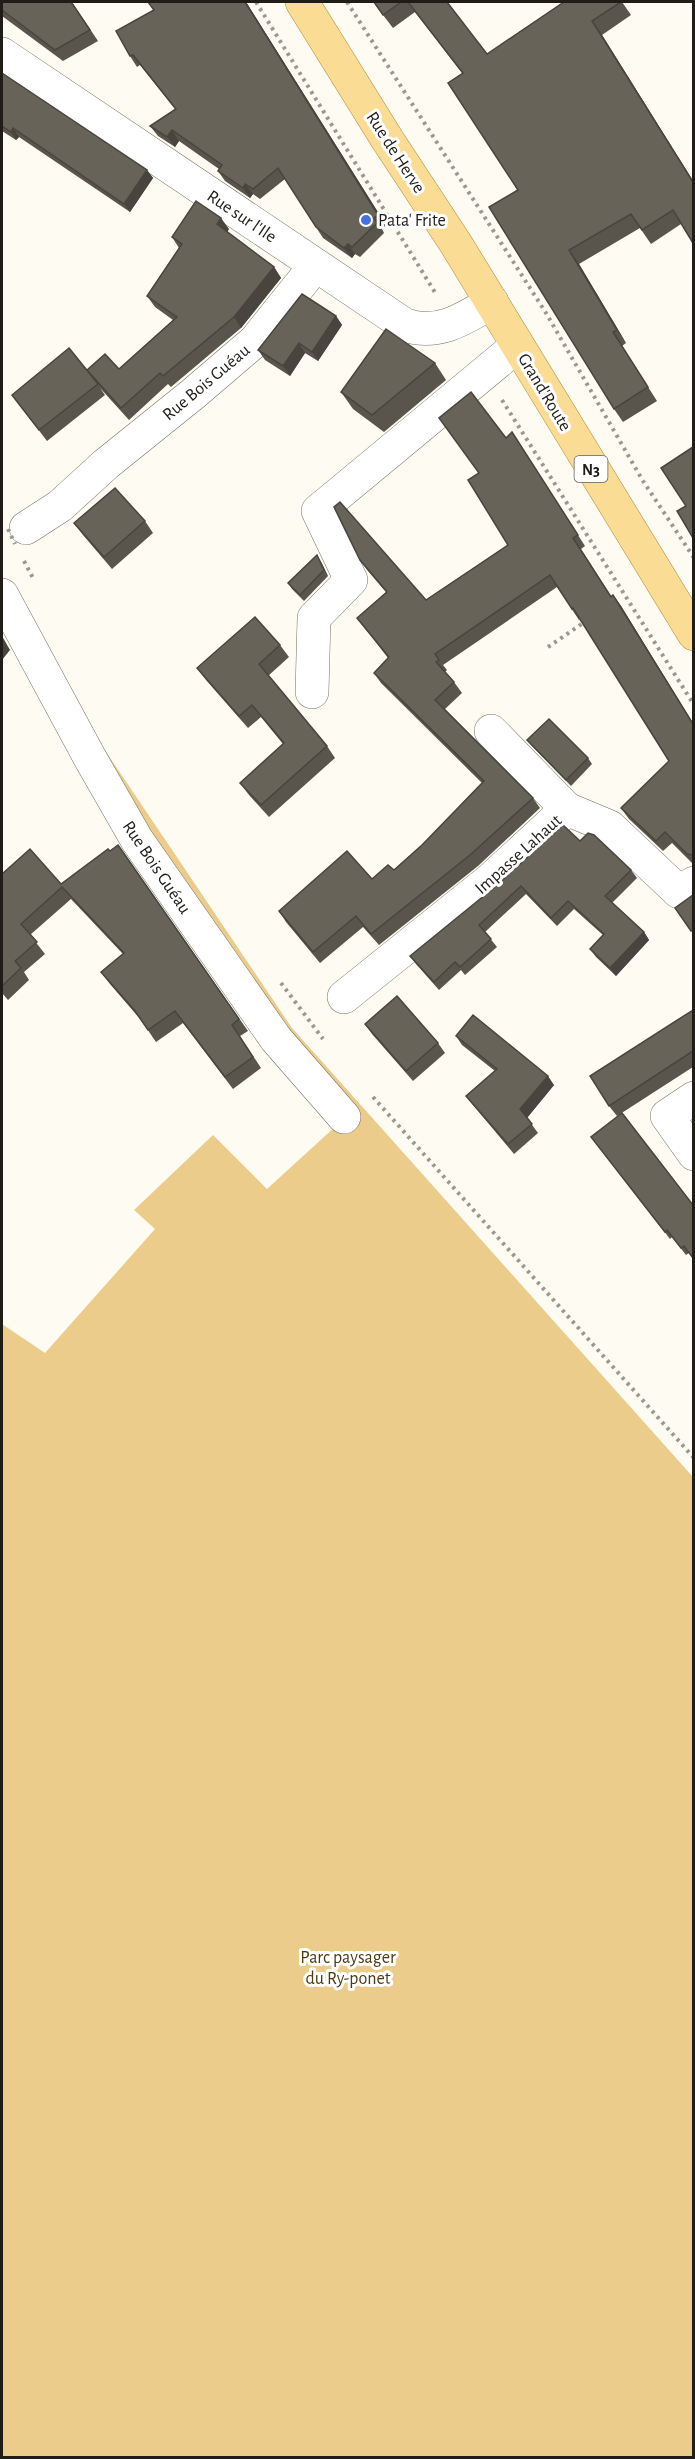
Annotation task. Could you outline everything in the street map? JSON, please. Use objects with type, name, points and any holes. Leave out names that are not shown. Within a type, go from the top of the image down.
[{"type":"main road","name":"Rue de Herve","points":[[302,2],[492,302]]},
{"type":"main road","name":"Grand'Route","points":[[492,302],[693,634]]},
{"type":"street","name":"Rue sur l'Ile","points":[[2,54],[393,318],[420,330],[437,328],[453,323],[492,302]]},
{"type":"street","name":"Rue Bois Guéau","points":[[16,534],[60,506],[106,464],[255,341],[315,266]]},
{"type":"street","points":[[312,692],[314,618],[351,580],[318,511],[517,346]]},
{"type":"street","name":"Rue Bois Guéau","points":[[2,595],[137,840],[276,1039],[344,1117]]},
{"type":"street","points":[[491,731],[567,809]]},
{"type":"street","name":"Impasse Lahaut","points":[[344,997],[472,895],[567,809],[610,827],[679,892],[693,883]]},
{"type":"street","points":[[693,1098],[667,1116],[693,1154]]},
{"type":"path","points":[[347,2],[540,303],[643,481],[693,558]]},
{"type":"path","points":[[615,602],[656,574]]},
{"type":"path","points":[[548,647],[596,615]]},
{"type":"green space","name":"Parc paysager du Ry-ponet","points":[[98,740],[292,1028],[693,1477],[693,2457],[2,2457],[2,1324],[45,1353],[155,1229],[134,1210],[213,1135],[267,1189],[348,1115],[88,748]]},
{"type":"building","points":[[2,2],[71,2],[90,30],[55,50],[2,10]]},
{"type":"building","points":[[148,2],[245,2],[378,215],[374,218],[377,223],[352,247],[348,244],[344,248],[316,227],[278,168],[253,189],[245,184],[243,188],[218,171],[222,165],[172,130],[167,137],[150,126],[176,109],[133,55],[130,56],[116,31],[154,10]]},
{"type":"building","points":[[374,2],[401,2],[383,15]]},
{"type":"building","points":[[408,2],[447,2],[487,54],[564,2],[621,2],[592,21],[693,182],[693,243],[673,210],[642,230],[631,214],[569,250],[617,330],[613,332],[648,387],[614,409],[489,207],[518,190],[448,83],[463,73]]},
{"type":"building","points":[[2,73],[147,170],[124,204],[13,128],[11,132],[2,126]]},
{"type":"building","points":[[196,201],[221,218],[217,224],[274,267],[234,317],[163,376],[160,373],[121,408],[87,370],[105,354],[119,369],[177,317],[147,296],[182,244],[172,237]]},
{"type":"building","points":[[302,294],[336,316],[312,352],[299,343],[283,366],[258,350]]},
{"type":"building","points":[[386,329],[435,363],[372,415],[341,392]]},
{"type":"building","points":[[69,348],[98,384],[39,430],[12,395]]},
{"type":"building","points":[[471,392],[506,438],[512,432],[578,535],[573,538],[611,597],[613,595],[693,724],[693,855],[687,854],[665,832],[656,841],[621,808],[669,761],[550,575],[435,654],[439,660],[436,662],[454,682],[435,700],[533,798],[470,855],[371,934],[356,916],[313,952],[279,911],[347,851],[372,879],[388,865],[394,870],[422,845],[484,781],[374,673],[389,657],[357,618],[387,592],[360,560],[334,507],[340,502],[426,600],[508,545],[468,480],[479,473],[439,418]]},
{"type":"building","points":[[693,447],[693,538],[677,511],[686,506],[661,468]]},
{"type":"building","points":[[115,488],[145,521],[104,557],[74,523]]},
{"type":"building","points":[[317,555],[324,570],[300,595],[288,583]]},
{"type":"building","points":[[255,617],[280,645],[259,664],[327,746],[261,805],[240,783],[284,743],[252,705],[239,716],[197,668]]},
{"type":"building","points":[[549,719],[588,758],[566,780],[527,740]]},
{"type":"building","points":[[563,825],[580,841],[588,833],[594,835],[631,870],[605,896],[644,932],[610,968],[590,949],[604,934],[568,901],[551,918],[521,886],[479,925],[491,939],[460,967],[455,962],[434,982],[410,956],[496,886]]},
{"type":"building","points":[[118,845],[239,1019],[232,1025],[253,1057],[225,1077],[175,1011],[148,1030],[135,1011],[101,972],[124,953],[62,887],[21,924],[37,942],[15,961],[21,968],[2,986],[2,874],[30,849],[61,884],[108,849],[110,851]]},
{"type":"building","points":[[693,895],[693,930],[691,931],[675,908]]},
{"type":"building","points":[[397,996],[438,1043],[406,1071],[365,1024]]},
{"type":"building","points":[[693,1010],[693,1051],[609,1106],[590,1076]]},
{"type":"building","points":[[473,1015],[548,1076],[520,1109],[532,1124],[508,1144],[466,1096],[497,1069],[456,1036]]},
{"type":"building","points":[[622,1113],[693,1205],[693,1258],[684,1246],[681,1248],[667,1230],[665,1232],[591,1137]]},
{"type":"place","name":"Pata' Frite","points":[[366,220]]}]
